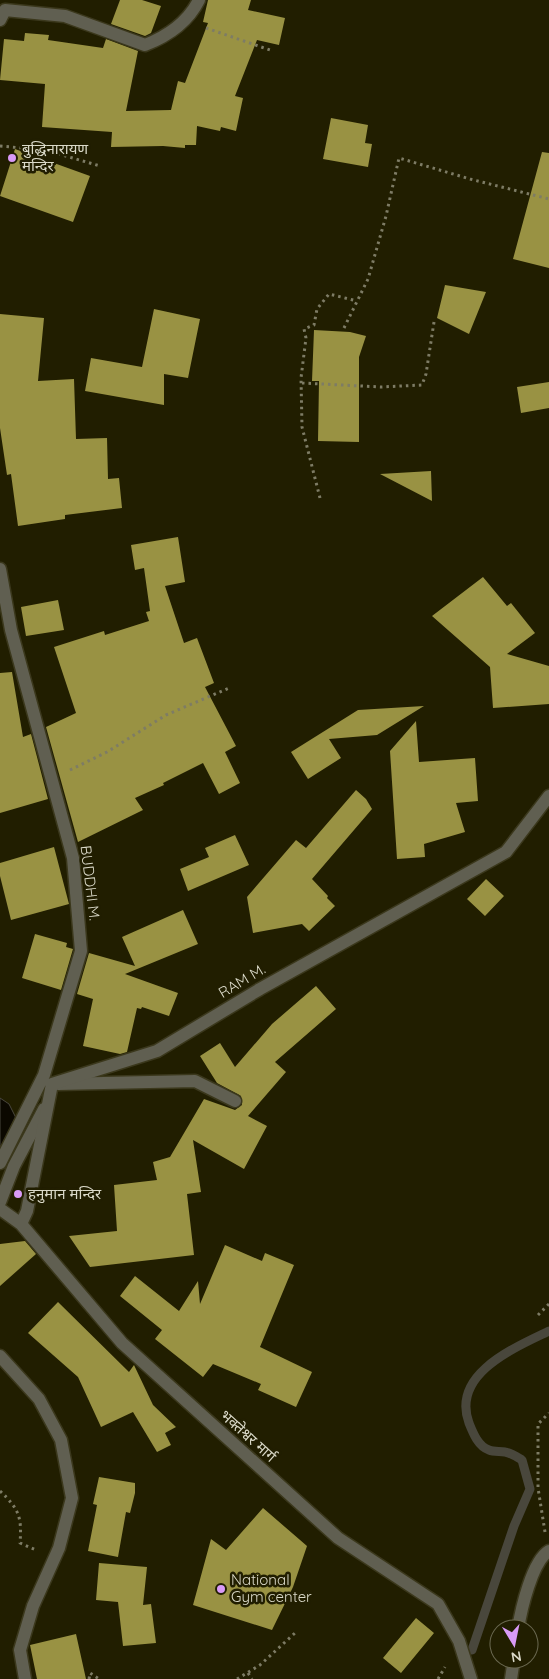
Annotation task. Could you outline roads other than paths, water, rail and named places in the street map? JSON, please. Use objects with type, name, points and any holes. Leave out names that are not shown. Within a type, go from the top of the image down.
[{"type":"street","points":[[0,20],[5,10],[65,16],[145,45],[165,37],[193,12],[199,0]]},
{"type":"street","name":"BUDDHI M.","points":[[0,569],[10,630],[73,858],[81,951],[44,1075],[0,1163]]},
{"type":"street","name":"RAM M.","points":[[52,1084],[157,1051],[260,989],[506,852],[549,796]]},
{"type":"street","points":[[52,1084],[195,1080],[235,1101]]},
{"type":"street","points":[[0,1202],[14,1166],[42,1116],[52,1084]]},
{"type":"street","points":[[22,1224],[27,1211],[52,1084]]},
{"type":"street","name":"भक्तेश्वर मार्ग","points":[[0,1209],[22,1224],[116,1336],[137,1357],[338,1538],[438,1604],[459,1641],[471,1679]]},
{"type":"street","points":[[0,1356],[39,1399],[61,1440],[72,1498],[55,1558],[33,1606],[20,1650],[25,1679]]},
{"type":"street","points":[[520,1619],[526,1594],[541,1559],[548,1551]]},
{"type":"waterway","points":[[472,1650],[514,1526],[530,1489],[522,1460],[514,1455],[489,1450],[476,1439],[469,1423],[466,1406],[469,1390],[477,1377],[489,1365],[519,1346],[549,1331]]},
{"type":"place","name":"बुद्धिनारायण मन्दिर","points":[[12,158]]},
{"type":"place","name":"हनुमान मन्दिर","points":[[18,1194]]},
{"type":"place","name":"National Gym center","points":[[221,1589]]}]
